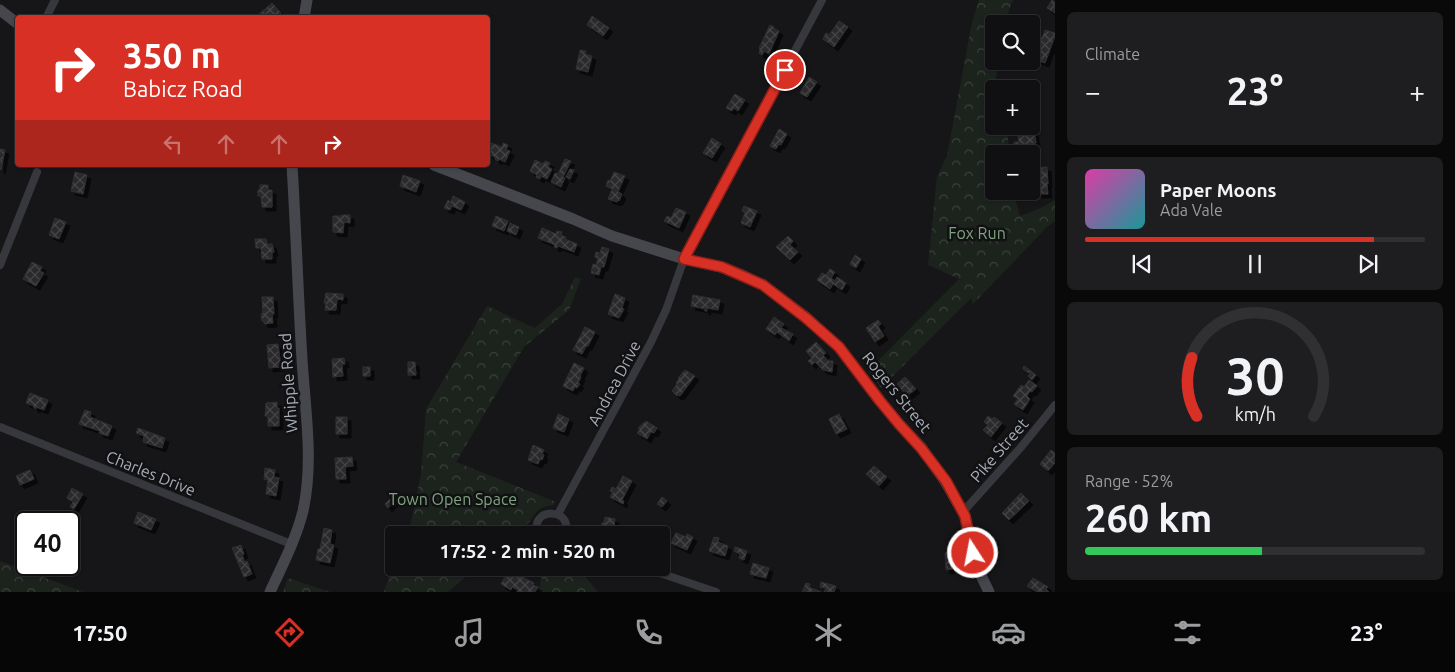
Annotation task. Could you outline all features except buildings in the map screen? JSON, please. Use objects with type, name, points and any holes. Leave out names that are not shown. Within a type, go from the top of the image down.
[{"type":"street","points":[[48,15],[55,0]]},
{"type":"street","points":[[304,15],[307,0]]},
{"type":"street","name":"Andrea Drive","points":[[558,514],[651,342],[666,310],[684,259],[822,0]]},
{"type":"street","points":[[0,10],[15,22]]},
{"type":"street","name":"Whipple Road","points":[[270,592],[303,512],[308,482],[292,167]]},
{"type":"street","name":"Rogers Street","points":[[439,167],[612,236],[684,259],[722,267],[763,285],[806,318],[839,347],[880,401],[921,448],[946,481],[963,512],[975,563],[989,592]]},
{"type":"street","points":[[0,265],[37,172]]},
{"type":"street","name":"Pike Street","points":[[963,512],[1022,446],[1055,405]]},
{"type":"street","name":"Charles Drive","points":[[0,427],[291,544]]},
{"type":"street","points":[[537,526],[540,518],[549,513],[558,514],[562,517],[566,526]]},
{"type":"street","points":[[669,576],[716,592]]},
{"type":"green space","name":"Fox Run","points":[[979,0],[1013,0],[1008,15],[985,15],[985,70],[997,70],[996,80],[985,80],[985,135],[1008,135],[1008,145],[985,145],[985,200],[1016,200],[1020,216],[1055,200],[1055,221],[973,304],[971,298],[881,388],[868,371],[959,279],[928,265],[937,176],[947,156],[972,22]]},
{"type":"green space","name":"Town Open Space","points":[[575,277],[581,279],[569,310],[524,347],[456,462],[556,502],[539,510],[524,526],[410,526],[421,474],[426,409],[487,306],[535,328],[562,304]]},
{"type":"green space","points":[[0,561],[15,567],[15,576],[40,576],[83,592],[0,592]]},
{"type":"green space","points":[[389,576],[467,576],[448,592],[384,592]]},
{"type":"green space","points":[[542,576],[585,576],[598,592],[538,592]]},
{"type":"green space","points":[[288,578],[330,592],[283,592]]},
{"type":"route","points":[[785,70],[684,259],[722,267],[763,285],[806,318],[839,347],[880,401],[921,448],[946,481],[965,516],[973,553]]}]
